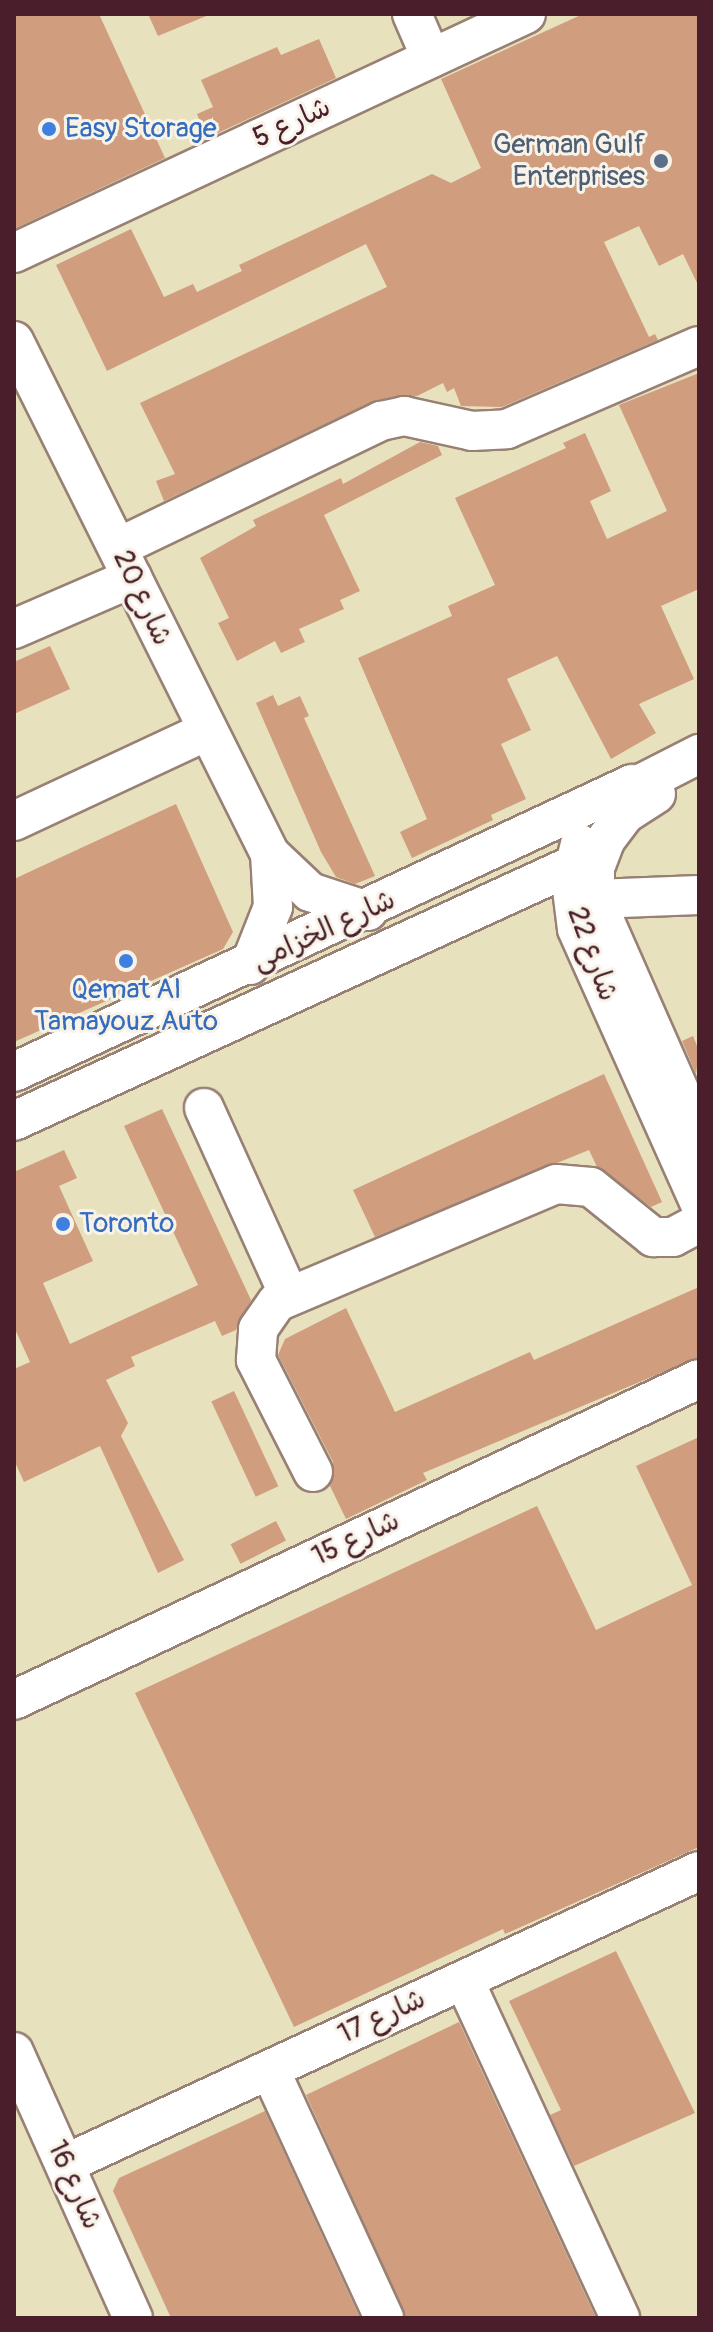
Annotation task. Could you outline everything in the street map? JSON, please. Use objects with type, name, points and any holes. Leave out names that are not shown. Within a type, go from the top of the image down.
[{"type":"street","points":[[412,14],[431,58]]},
{"type":"street","name":"شارع 5","points":[[14,253],[526,14]]},
{"type":"street","name":"شارع 20","points":[[14,341],[125,562],[205,732],[270,854],[310,892],[368,911]]},
{"type":"street","points":[[14,629],[125,562],[381,421],[404,416],[472,431],[507,429],[699,346]]},
{"type":"street","points":[[14,821],[205,732]]},
{"type":"street","name":"شارع 22","points":[[699,754],[632,784],[593,820],[586,859],[571,897],[577,929],[699,1202]]},
{"type":"street","name":"شارع 22","points":[[586,859],[625,814],[699,774]]},
{"type":"street","name":"شارع الخزامى","points":[[14,1072],[368,911],[632,784]]},
{"type":"street","name":"شارع 20","points":[[250,965],[273,907],[270,854]]},
{"type":"street","name":"شارع 22","points":[[586,859],[595,899],[699,1135]]},
{"type":"street","name":"شارع الخزامى","points":[[14,1121],[586,859]]},
{"type":"street","points":[[595,899],[699,895]]},
{"type":"street","points":[[204,1108],[289,1295]]},
{"type":"street","points":[[313,1472],[256,1360],[254,1344],[267,1311],[289,1295],[556,1184],[591,1187],[653,1237],[673,1237],[699,1223]]},
{"type":"street","name":"شارع 15","points":[[14,1700],[699,1379]]},
{"type":"street","name":"شارع 17","points":[[65,2164],[699,1871]]},
{"type":"street","points":[[464,1980],[620,2318]]},
{"type":"street","name":"شارع 16","points":[[14,2052],[27,2115],[65,2164],[133,2318]]},
{"type":"street","points":[[270,2070],[384,2318]]},
{"type":"building","points":[[14,14],[99,14],[165,158],[14,229]]},
{"type":"building","points":[[148,14],[211,14],[158,36]]},
{"type":"building","points":[[583,14],[699,14],[699,287],[683,254],[659,266],[639,226],[604,242],[649,337],[655,334],[658,340],[502,407],[461,406],[454,388],[447,392],[443,383],[417,396],[376,400],[164,501],[156,481],[175,474],[140,403],[387,287],[366,244],[107,371],[56,265],[131,229],[164,297],[193,284],[197,292],[242,271],[239,265],[432,174],[451,183],[481,168],[441,79]]},
{"type":"building","points":[[319,39],[336,78],[207,138],[197,114],[213,107],[201,80],[277,47],[281,55]]},
{"type":"building","points":[[699,373],[699,589],[661,606],[694,679],[639,704],[656,733],[611,759],[557,656],[507,679],[531,730],[501,744],[526,799],[491,815],[493,820],[412,858],[400,832],[427,819],[358,658],[452,616],[448,606],[495,585],[455,498],[566,448],[563,443],[585,433],[611,491],[590,501],[607,539],[667,511],[619,405]]},
{"type":"building","points":[[420,442],[438,446],[442,455],[324,515],[360,591],[340,600],[344,609],[299,629],[305,642],[281,653],[275,641],[237,661],[218,623],[229,618],[200,558],[256,526],[253,520],[341,478],[343,484]]},
{"type":"building","points":[[50,646],[70,689],[14,714],[14,662]]},
{"type":"building","points":[[273,695],[278,706],[300,696],[309,716],[304,718],[375,876],[355,884],[336,877],[321,852],[256,703]]},
{"type":"building","points":[[176,804],[233,932],[223,949],[14,1042],[14,879]]},
{"type":"building","points":[[693,1036],[699,1051],[696,1074],[682,1041]]},
{"type":"building","points":[[604,1074],[662,1202],[651,1207],[597,1167],[589,1150],[375,1237],[353,1190]]},
{"type":"building","points":[[162,1109],[251,1300],[236,1330],[222,1336],[215,1321],[131,1357],[135,1366],[106,1380],[128,1423],[121,1436],[184,1560],[158,1573],[100,1446],[24,1482],[14,1460],[14,1369],[30,1362],[14,1327],[14,1172],[64,1150],[77,1178],[59,1186],[93,1261],[43,1283],[70,1344],[198,1285],[124,1126]]},
{"type":"building","points":[[699,1287],[699,1357],[423,1473],[427,1480],[346,1519],[330,1486],[333,1462],[278,1355],[285,1339],[346,1308],[395,1412],[530,1352],[534,1360]]},
{"type":"building","points":[[234,1391],[278,1486],[256,1497],[211,1402]]},
{"type":"building","points":[[699,1437],[699,1847],[505,1934],[503,1929],[294,2027],[135,1693],[537,1506],[596,1630],[692,1585],[636,1466]]},
{"type":"building","points":[[276,1521],[286,1541],[241,1564],[231,1544]]},
{"type":"building","points":[[616,1951],[695,2113],[574,2166],[550,2115],[561,2110],[509,2001]]},
{"type":"building","points":[[459,2022],[596,2318],[406,2318],[306,2095]]},
{"type":"building","points":[[265,2111],[360,2318],[171,2318],[113,2191],[119,2178]]},
{"type":"place","name":"Easy Storage","points":[[49,129]]},
{"type":"place","name":"German Gulf Enterprises","points":[[661,161]]},
{"type":"place","name":"Qemat Al Tamayouz Auto","points":[[126,961]]},
{"type":"place","name":"Toronto","points":[[63,1224]]}]
